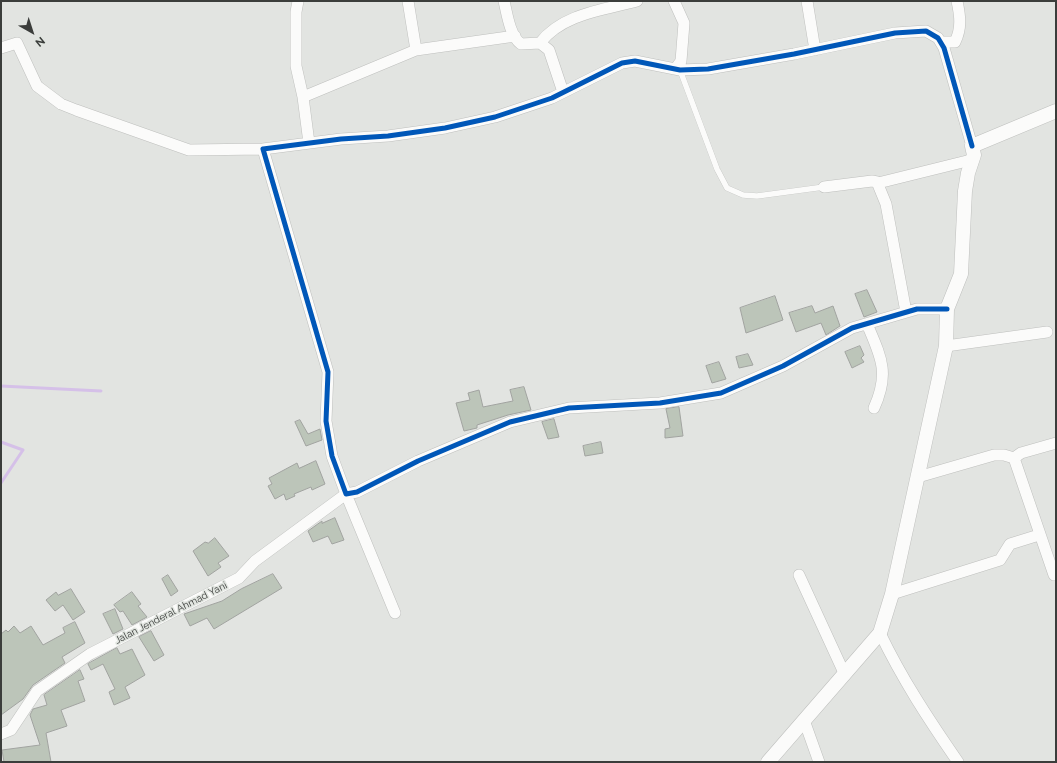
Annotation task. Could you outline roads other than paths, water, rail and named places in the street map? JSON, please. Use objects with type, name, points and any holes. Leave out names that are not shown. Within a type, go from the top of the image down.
[{"type":"street","points":[[298,1],[296,12],[296,66],[303,97],[309,143]]},
{"type":"street","points":[[408,1],[416,50]]},
{"type":"street","points":[[504,1],[506,13],[515,36],[521,44],[540,43],[556,26],[588,14],[637,1]]},
{"type":"street","points":[[674,1],[684,23],[681,61],[678,69]]},
{"type":"street","points":[[807,1],[815,50]]},
{"type":"street","points":[[941,42],[955,42],[959,34],[960,16],[957,1]]},
{"type":"street","points":[[1,48],[17,43],[37,86],[61,104],[189,150],[230,150],[263,149],[446,128],[495,117],[552,98],[622,63],[645,62],[678,69],[708,69],[815,50],[895,33],[926,31],[933,33],[941,42],[971,153],[965,191],[961,274],[947,309],[946,346],[892,594],[880,633],[768,762]]},
{"type":"street","points":[[303,97],[416,50],[515,36]]},
{"type":"street","points":[[540,43],[548,50],[563,92]]},
{"type":"street","points":[[824,187],[872,181],[878,183],[971,153],[1056,111]]},
{"type":"street","points":[[263,149],[328,372],[326,421],[332,456],[395,613]]},
{"type":"street","points":[[878,183],[886,204],[906,312]]},
{"type":"street","name":"Jalan Jenderal Ahmad Yani","points":[[1,734],[11,730],[37,691],[90,654],[239,578],[255,561],[346,494],[357,492],[418,461],[510,422],[569,408],[660,403],[721,393],[783,366],[852,328],[917,309],[947,309]]},
{"type":"street","points":[[867,324],[880,354],[884,372],[880,395],[874,408]]},
{"type":"street","points":[[946,346],[1047,332]]},
{"type":"street","points":[[1014,458],[1021,453],[1056,443]]},
{"type":"street","points":[[918,477],[994,455],[1004,455],[1014,458]]},
{"type":"street","points":[[1014,458],[1054,575]]},
{"type":"street","points":[[892,594],[1000,560],[1010,544],[1039,534]]},
{"type":"street","points":[[799,575],[845,675]]},
{"type":"street","points":[[880,633],[923,712],[958,762]]},
{"type":"street","points":[[804,720],[819,762]]},
{"type":"lane","points":[[678,69],[717,169],[727,188],[743,195],[757,196],[824,187]]},
{"type":"waterway","points":[[1,386],[101,391]]},
{"type":"waterway","points":[[1,442],[23,450],[1,483]]}]
